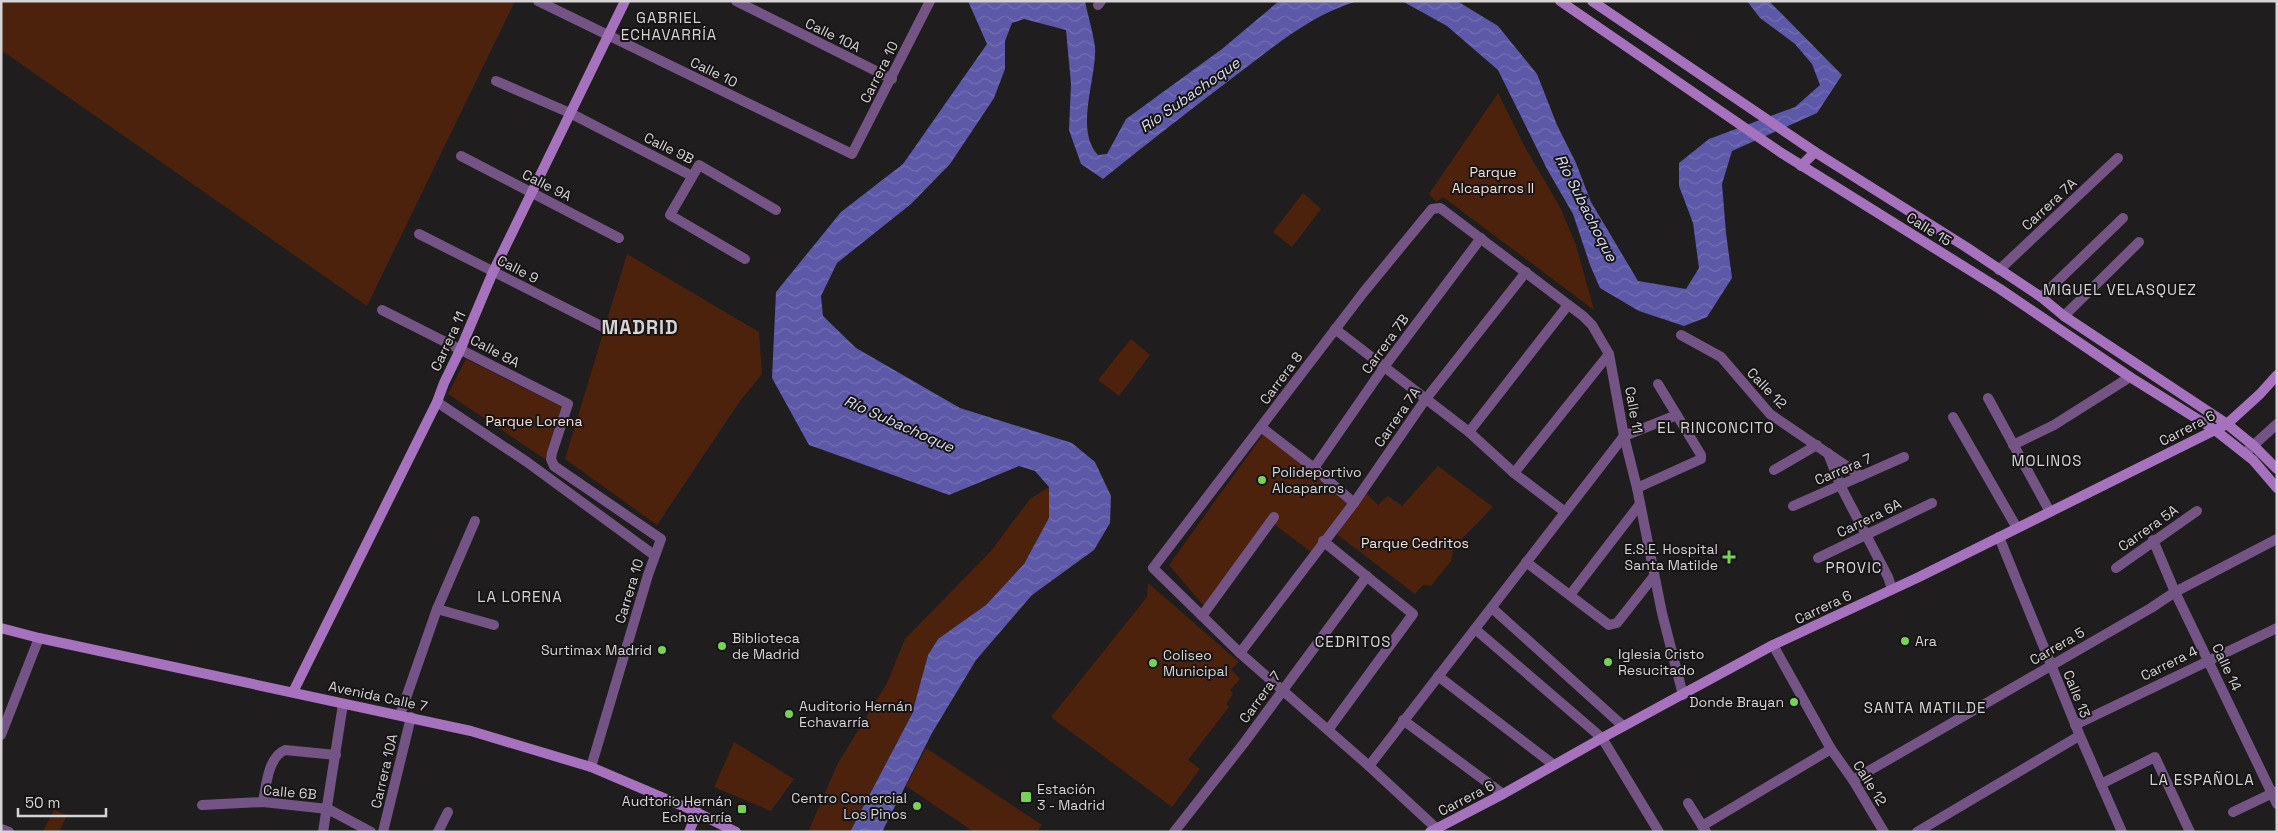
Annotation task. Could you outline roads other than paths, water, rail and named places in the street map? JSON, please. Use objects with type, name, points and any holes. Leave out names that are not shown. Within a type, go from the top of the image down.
[{"type":"street","name":"Calle 10","points":[[538,1],[852,154]]},
{"type":"street","name":"Carrera 11","points":[[293,692],[437,402],[493,272],[625,1]]},
{"type":"street","name":"Calle 10A","points":[[736,1],[892,79]]},
{"type":"street","name":"Carrera 10","points":[[852,154],[892,79],[930,1]]},
{"type":"street","name":"Calle 15","points":[[1560,1],[1801,166],[2000,289],[2130,377],[2215,430],[2245,453],[2277,488]]},
{"type":"street","name":"Calle 15","points":[[1592,1],[1815,152],[2041,297],[2064,316],[2227,424],[2254,446],[2277,469]]},
{"type":"street","points":[[1612,37],[1624,23]]},
{"type":"street","name":"Calle 9B","points":[[496,81],[570,113],[692,176],[699,165],[776,210]]},
{"type":"street","points":[[1801,166],[1815,152]]},
{"type":"street","name":"Calle 9A","points":[[461,156],[620,238]]},
{"type":"street","name":"Carrera 7A","points":[[1999,270],[2118,158]]},
{"type":"street","points":[[692,176],[670,215],[745,259]]},
{"type":"street","name":"Calle 11","points":[[1435,208],[1443,210],[1481,238],[1592,325],[1609,354],[1624,436],[1637,488],[1662,613],[1684,695]]},
{"type":"street","name":"Carrera 8","points":[[1202,616],[1153,568],[1334,329],[1428,212],[1435,208]]},
{"type":"street","points":[[2041,297],[2123,218]]},
{"type":"street","name":"Calle 9","points":[[419,234],[605,328]]},
{"type":"street","name":"Carrera 7B","points":[[1314,468],[1384,367],[1481,238]]},
{"type":"street","points":[[2064,316],[2139,242]]},
{"type":"street","name":"Carrera 7A","points":[[1240,653],[1323,541],[1354,503],[1425,400],[1526,272]]},
{"type":"street","points":[[1469,432],[1568,305]]},
{"type":"street","name":"Calle 8A","points":[[382,310],[461,348],[568,404],[552,453],[551,459],[554,466],[661,539]]},
{"type":"street","points":[[1334,329],[1469,432],[1514,473],[1566,512]]},
{"type":"street","name":"Calle 12","points":[[1681,335],[1721,357],[1770,414],[1862,476]]},
{"type":"street","points":[[1514,473],[1609,354]]},
{"type":"street","name":"Carrera 6","points":[[1433,830],[1503,794],[1623,726],[1773,646],[1892,590],[2227,424],[2260,394],[2277,375]]},
{"type":"street","points":[[2014,445],[2054,425],[2130,377]]},
{"type":"street","points":[[1637,488],[1701,458],[1701,454],[1658,384]]},
{"type":"street","points":[[1988,398],[2050,512]]},
{"type":"street","points":[[437,402],[527,462],[654,555]]},
{"type":"street","points":[[1370,766],[1403,720],[1475,630],[1624,436],[1678,415]]},
{"type":"street","points":[[1953,417],[2017,528]]},
{"type":"street","points":[[2245,453],[2277,424]]},
{"type":"street","points":[[1261,427],[1314,468],[1354,503]]},
{"type":"street","points":[[1774,470],[1818,445]]},
{"type":"street","points":[[1828,453],[1840,485],[1867,535],[1892,590]]},
{"type":"street","name":"Carrera 7","points":[[1792,506],[1904,457]]},
{"type":"street","name":"Carrera 6A","points":[[1818,558],[1932,503]]},
{"type":"street","points":[[1570,595],[1640,504]]},
{"type":"street","name":"Carrera 5A","points":[[2116,568],[2153,540],[2197,512]]},
{"type":"street","points":[[1274,518],[1202,616],[1240,653],[1283,688],[1370,766],[1433,830]]},
{"type":"street","points":[[400,715],[437,610],[475,521]]},
{"type":"street","name":"Calle 13","points":[[1999,537],[2075,725],[2122,832]]},
{"type":"street","name":"Carrera 10","points":[[591,767],[654,555],[661,539]]},
{"type":"street","name":"Carrera 5","points":[[1853,780],[2176,592],[2277,539]]},
{"type":"street","name":"Calle 14","points":[[2153,540],[2208,660],[2274,793],[2277,804]]},
{"type":"street","points":[[1323,541],[1413,614],[1328,730]]},
{"type":"street","points":[[1526,562],[1609,625],[1614,625],[1654,576]]},
{"type":"street","name":"Carrera 7","points":[[1174,832],[1244,743],[1367,576]]},
{"type":"street","points":[[1492,608],[1623,726]]},
{"type":"street","points":[[437,610],[494,625]]},
{"type":"street","name":"Avenida Calle 7","points":[[1,628],[39,638],[471,731],[591,767],[697,812],[736,832]]},
{"type":"street","name":"Carrera 4","points":[[2075,725],[2277,628]]},
{"type":"street","points":[[1475,630],[1602,738],[1659,832]]},
{"type":"street","points":[[1,735],[39,638]]},
{"type":"street","name":"Calle 12","points":[[1773,646],[1831,749],[1853,780],[1884,832]]},
{"type":"street","points":[[1438,676],[1554,765]]},
{"type":"street","points":[[323,832],[343,704]]},
{"type":"street","name":"Carrera 10A","points":[[383,832],[411,717]]},
{"type":"street","points":[[1403,720],[1503,794]]},
{"type":"street","points":[[1918,832],[2080,736]]},
{"type":"street","points":[[1688,803],[1704,829],[1831,749]]},
{"type":"street","points":[[263,802],[272,763],[278,752],[285,750],[336,755]]},
{"type":"street","points":[[2101,784],[2155,756],[2190,832]]},
{"type":"street","points":[[2233,812],[2274,793]]},
{"type":"street","name":"Calle 6B","points":[[202,805],[263,802],[328,809],[371,832]]},
{"type":"street","points":[[438,832],[448,812]]},
{"type":"street","points":[[689,832],[697,812]]},
{"type":"street","points":[[1,829],[8,832]]},
{"type":"water","name":"Río Subachoque","points":[[968,1],[1085,1],[1095,47],[1095,60],[1088,103],[1088,132],[1091,144],[1098,155],[1107,154],[1126,119],[1222,49],[1279,1],[1358,1],[1325,14],[1278,43],[1103,179],[1081,164],[1069,130],[1071,84],[1066,30],[1024,19],[1012,23],[1005,41],[1005,69],[994,98],[950,164],[911,204],[837,263],[821,296],[823,316],[856,348],[960,408],[1072,443],[1095,462],[1111,496],[1110,523],[1094,550],[1032,595],[976,660],[932,733],[882,832],[850,832],[912,714],[928,655],[938,639],[986,605],[1024,564],[1049,518],[1049,487],[1035,471],[1019,466],[949,495],[809,445],[772,378],[776,292],[841,212],[903,164],[987,44]]},
{"type":"water","name":"Río Subachoque","points":[[1402,1],[1457,1],[1498,26],[1537,74],[1591,202],[1638,281],[1686,289],[1699,268],[1693,223],[1679,186],[1679,163],[1709,139],[1795,107],[1820,85],[1812,64],[1795,44],[1760,18],[1747,1],[1769,1],[1842,75],[1817,113],[1732,151],[1722,184],[1732,278],[1707,317],[1684,326],[1639,311],[1600,288],[1590,265],[1573,214],[1547,169],[1498,70],[1447,26]]},
{"type":"place","name":"Polideportivo Alcaparros","points":[[1262,480]]},
{"type":"place","name":"E.S.E. Hospital Santa Matilde","points":[[1729,557]]},
{"type":"place","name":"Ara","points":[[1905,641]]},
{"type":"place","name":"Biblioteca de Madrid","points":[[722,646]]},
{"type":"place","name":"Surtimax Madrid","points":[[662,650]]},
{"type":"place","name":"Iglesia Cristo Resucitado","points":[[1608,662]]},
{"type":"place","name":"Coliseo Municipal","points":[[1153,663]]},
{"type":"place","name":"Donde Brayan","points":[[1794,702]]},
{"type":"place","name":"Auditorio Hernán Echavarría","points":[[789,714]]},
{"type":"place","name":"Estación 3 - Madrid","points":[[1026,797]]},
{"type":"place","name":"Centro Comercial Los Pinos","points":[[917,806]]},
{"type":"place","name":"Audtorio Hernán Echavarría","points":[[742,809]]},
{"type":"district","name":"GABRIEL ECHAVARRÍA","points":[[669,26]]},
{"type":"district","name":"MIGUEL VELASQUEZ","points":[[2120,290]]},
{"type":"district","name":"MADRID","points":[[640,327]]},
{"type":"district","name":"EL RINCONCITO","points":[[1716,428]]},
{"type":"district","name":"MOLINOS","points":[[2047,461]]},
{"type":"district","name":"PROVIC","points":[[1854,568]]},
{"type":"district","name":"LA LORENA","points":[[520,597]]},
{"type":"district","name":"CEDRITOS","points":[[1353,642]]},
{"type":"district","name":"SANTA MATILDE","points":[[1925,708]]},
{"type":"district","name":"LA ESPAÑOLA","points":[[2202,780]]},
{"type":"park label","name":"Parque Alcaparros II","points":[[1493,180]]},
{"type":"park label","name":"Parque Lorena","points":[[534,421]]},
{"type":"park label","name":"Parque Cedritos","points":[[1415,543]]}]
